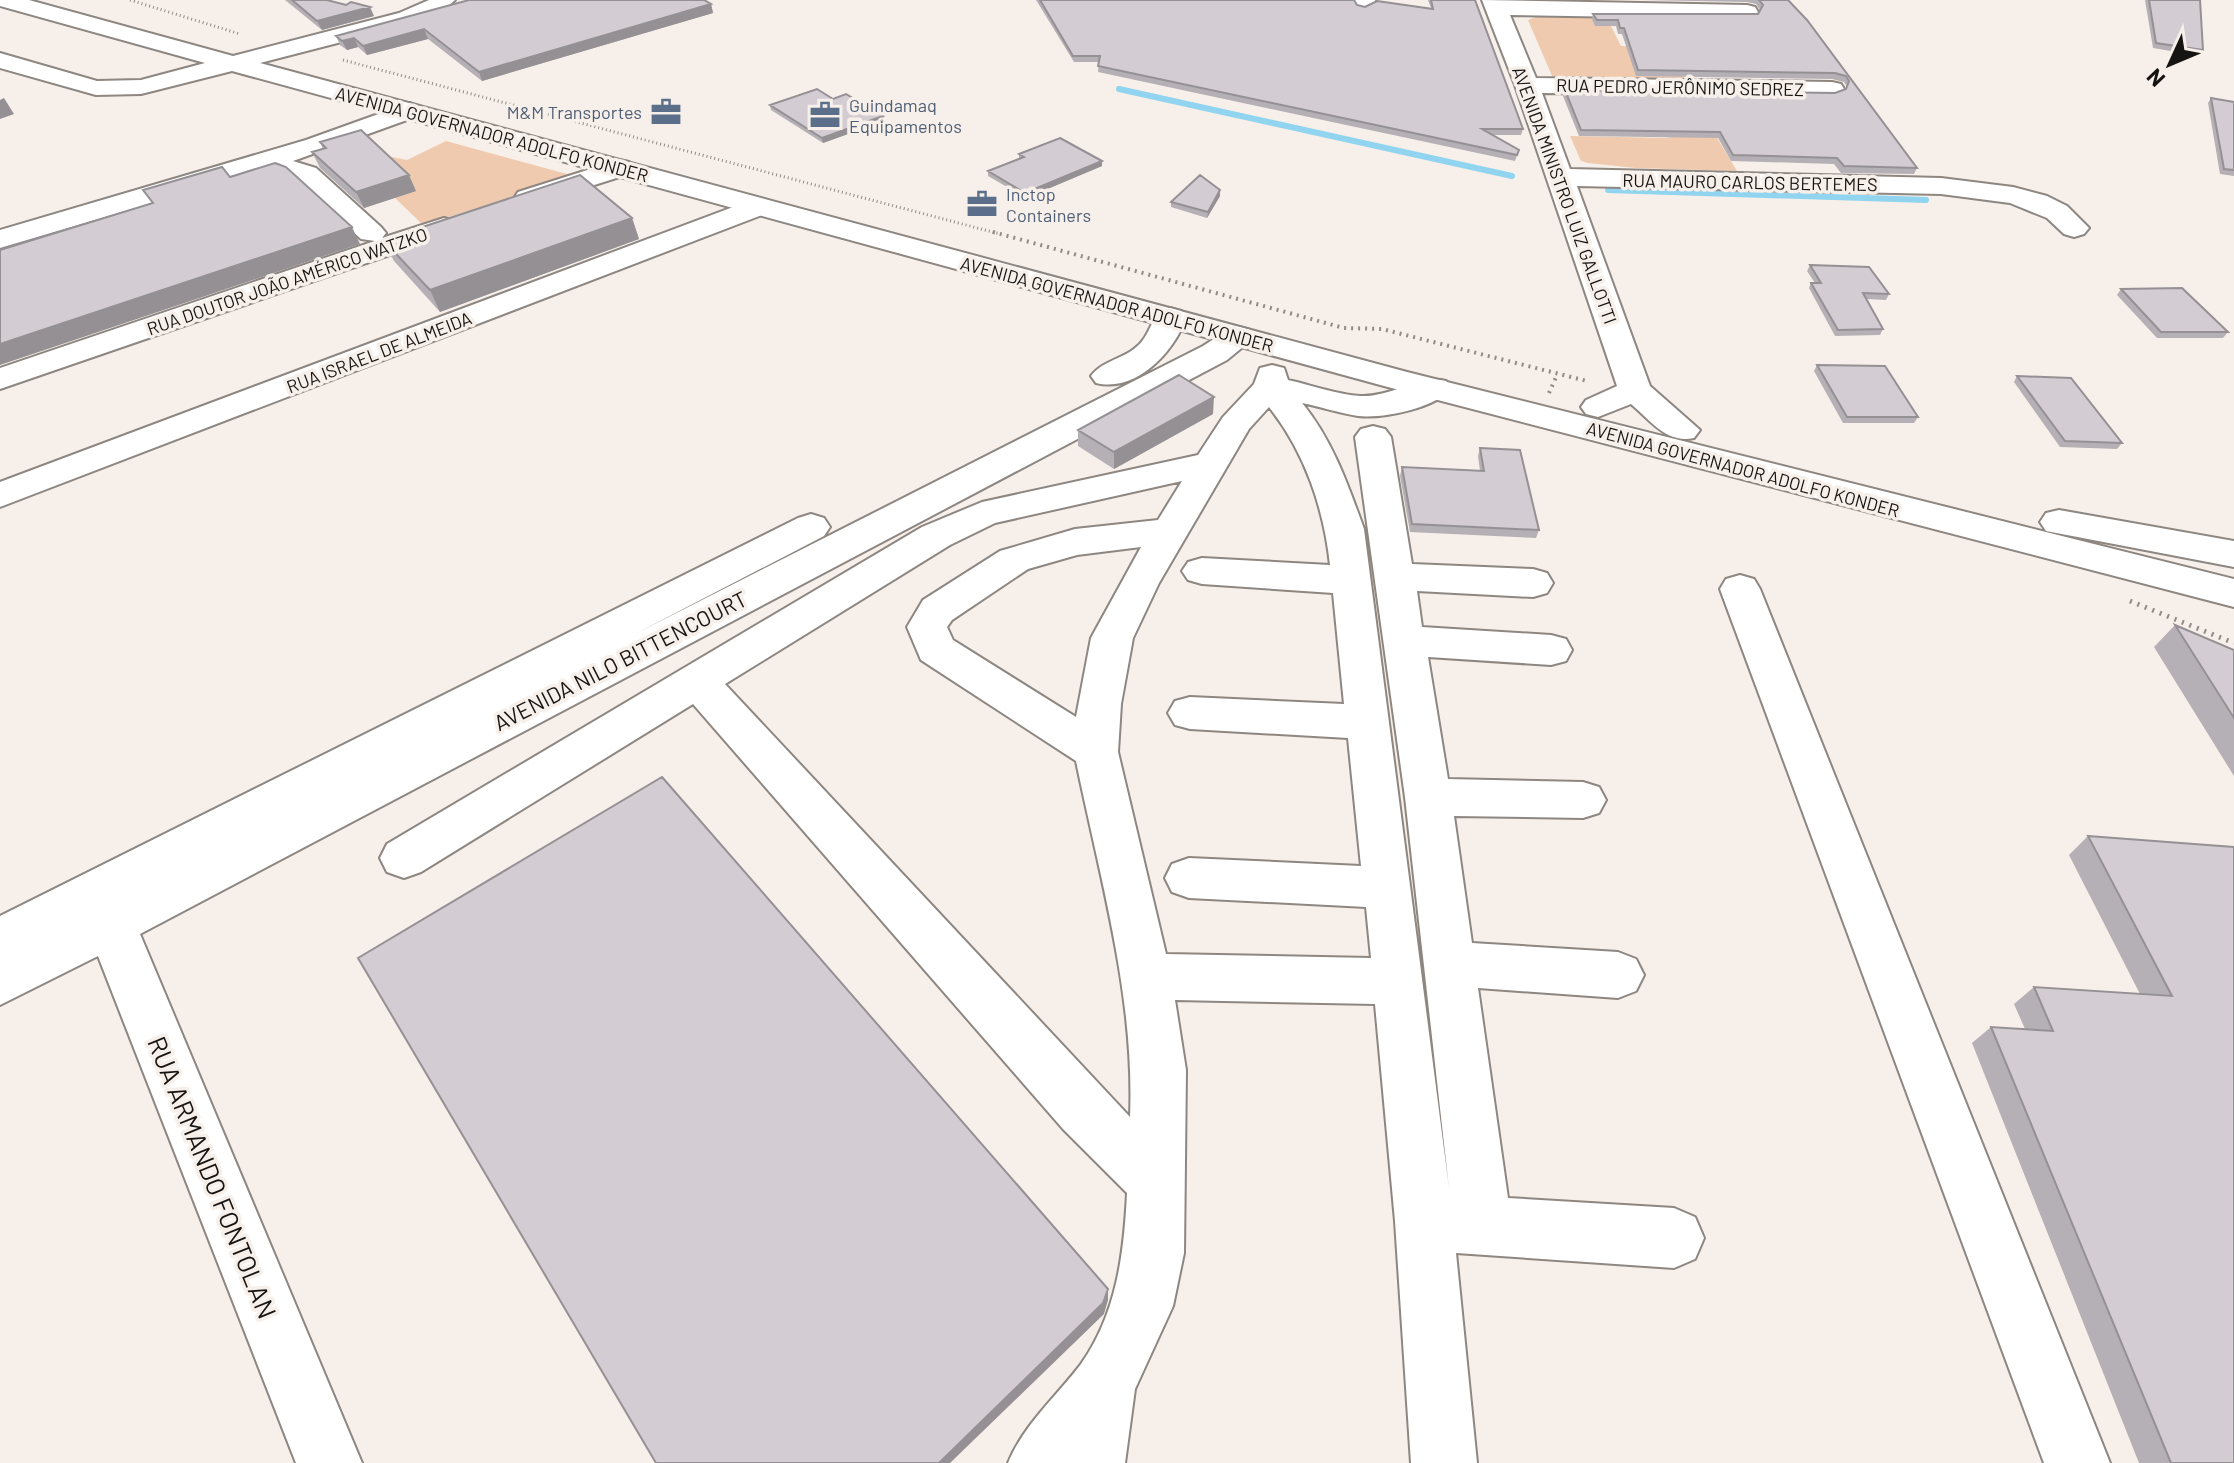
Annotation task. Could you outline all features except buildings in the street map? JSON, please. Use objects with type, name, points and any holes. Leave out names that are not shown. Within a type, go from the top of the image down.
[{"type":"main road","name":"AVENIDA GOVERNADOR ADOLFO KONDER","points":[[4,0],[1239,337],[1274,367],[1434,388],[1942,511]]},
{"type":"main road","points":[[310,51],[422,13],[444,0]]},
{"type":"main road","name":"AVENIDA GOVERNADOR ADOLFO KONDER","points":[[79,2],[270,55],[310,51],[1016,250],[1553,384],[1598,407],[1942,511],[2234,592]]},
{"type":"main road","points":[[0,18],[79,2]]},
{"type":"main road","points":[[1494,4],[1747,12]]},
{"type":"main road","name":"AVENIDA MINISTRO LUIZ GALLOTTI","points":[[1494,4],[1527,85],[1635,390],[1682,430]]},
{"type":"main road","points":[[0,60],[79,85],[118,89],[169,81],[270,55]]},
{"type":"main road","name":"RUA PEDRO JERÔNIMO SEDREZ","points":[[1527,85],[1832,89]]},
{"type":"main road","points":[[0,239],[315,146],[409,111]]},
{"type":"main road","points":[[264,161],[306,174],[371,233]]},
{"type":"main road","points":[[495,210],[619,168]]},
{"type":"main road","name":"RUA MAURO CARLOS BERTEMES","points":[[1558,177],[1941,186],[2013,195],[2037,202],[2057,212],[2074,228]]},
{"type":"main road","name":"RUA ISRAEL DE ALMEIDA","points":[[0,495],[757,207]]},
{"type":"main road","name":"RUA DOUTOR JOÃO AMÉRICO WATZKO","points":[[0,379],[465,220]]},
{"type":"main road","name":"AVENIDA NILO BITTENCOURT","points":[[0,982],[104,908],[1147,355],[1162,342],[1170,318]]},
{"type":"main road","name":"AVENIDA NILO BITTENCOURT","points":[[0,940],[104,908],[1215,353],[1239,337]]},
{"type":"main road","points":[[1041,1463],[1105,1384],[1142,1306],[1154,1253],[1159,1070],[1146,976],[1096,752],[1099,704],[1112,638],[1139,583],[1235,424],[1274,367]]},
{"type":"main road","points":[[1274,367],[1328,480],[1370,554],[1406,641],[1483,1226]]},
{"type":"main road","points":[[1598,407],[1635,390]]},
{"type":"main road","points":[[1373,437],[1367,722],[1424,1221],[1444,1463]]},
{"type":"main road","points":[[404,858],[936,536],[982,514],[1031,501],[1211,464]]},
{"type":"main road","points":[[1942,511],[2234,554]]},
{"type":"main road","points":[[1942,511],[2234,622]]},
{"type":"main road","points":[[1096,752],[936,649],[927,627],[937,610],[1014,560],[1075,542],[1171,531]]},
{"type":"main road","points":[[1202,571],[1370,554],[1533,583]]},
{"type":"main road","points":[[1740,589],[2077,1463]]},
{"type":"main road","points":[[1406,641],[1551,650]]},
{"type":"main road","points":[[696,679],[1083,1110],[1158,1184]]},
{"type":"main road","points":[[1190,713],[1367,722]]},
{"type":"main road","points":[[1428,797],[1583,800]]},
{"type":"main road","points":[[1189,878],[1387,888]]},
{"type":"main road","name":"RUA ARMANDO FONTOLAN","points":[[104,908],[329,1463]]},
{"type":"main road","points":[[1450,964],[1618,975]]},
{"type":"main road","points":[[1146,976],[1399,982]]},
{"type":"main road","points":[[1424,1221],[1674,1238]]},
{"type":"main road","points":[[1092,1463],[1105,1384]]},
{"type":"path","points":[[134,0],[213,24],[216,29],[310,51],[1040,244],[1344,328],[1382,329],[1553,384],[1635,390]]},
{"type":"path","points":[[2127,599],[2234,643]]},
{"type":"shaded area","points":[[1541,15],[1606,16],[1621,46],[1666,47],[1685,79],[1552,76],[1528,20]]},
{"type":"shaded area","points":[[1712,130],[1737,171],[1635,168],[1588,163],[1581,161],[1570,136],[1666,138]]},
{"type":"shaded area","points":[[446,141],[578,177],[423,225],[395,198],[377,154],[407,160]]},
{"type":"waterway","points":[[1119,89],[1512,176]]},
{"type":"waterway","points":[[1608,190],[1926,200]]},
{"type":"place","name":"M&M Transportes","points":[[666,112]]},
{"type":"place","name":"Guindamaq Equipamentos","points":[[825,115]]},
{"type":"place","name":"Inctop Containers","points":[[982,204]]}]
